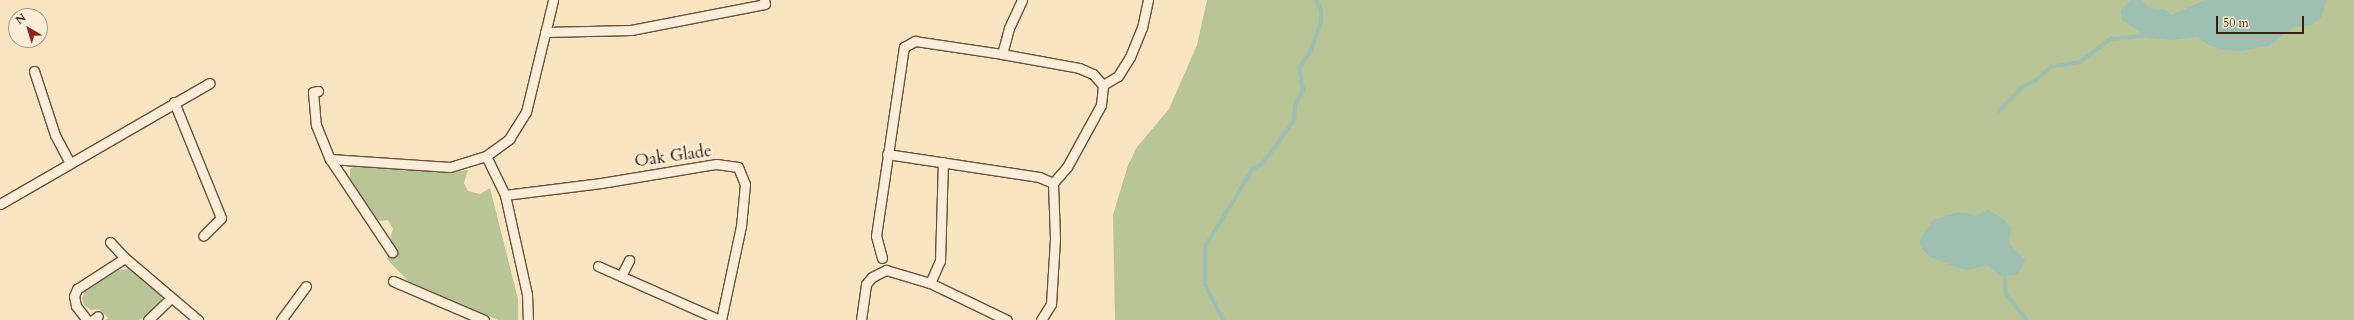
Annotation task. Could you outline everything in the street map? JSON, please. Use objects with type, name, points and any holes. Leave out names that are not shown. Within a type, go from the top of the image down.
[{"type":"street","points":[[330,160],[450,167],[486,156],[509,139],[526,112],[544,32],[553,0]]},
{"type":"street","points":[[544,32],[631,30],[765,4],[764,0]]},
{"type":"street","points":[[1002,54],[1009,28],[1022,0]]},
{"type":"street","points":[[1103,85],[1118,76],[1130,57],[1142,28],[1148,0]]},
{"type":"street","points":[[882,258],[876,236],[904,48],[909,43],[915,40],[940,42],[1079,68],[1093,74],[1103,85],[1101,104],[1067,167],[1054,183],[1055,238],[1051,304],[1040,320]]},
{"type":"street","points":[[34,71],[55,135],[70,163]]},
{"type":"street","points":[[0,204],[174,102],[210,83]]},
{"type":"street","points":[[318,91],[313,92],[316,125],[330,160],[392,252]]},
{"type":"street","points":[[174,102],[221,218],[204,236]]},
{"type":"street","points":[[887,154],[1039,177],[1054,183]]},
{"type":"street","points":[[486,156],[505,195],[527,294],[528,320]]},
{"type":"street","points":[[930,283],[940,261],[943,162]]},
{"type":"street","name":"Oak Glade","points":[[505,195],[601,183],[716,164],[738,167],[745,184],[741,226],[720,320],[598,266]]},
{"type":"street","points":[[110,242],[124,258],[198,320]]},
{"type":"street","points":[[87,320],[76,306],[74,296],[77,288],[124,258]]},
{"type":"street","points":[[621,276],[629,260]]},
{"type":"street","points":[[861,320],[866,284],[879,272],[892,270],[930,283],[1007,320]]},
{"type":"street","points":[[393,282],[484,320]]},
{"type":"street","points":[[281,320],[306,286]]},
{"type":"street","points":[[148,320],[171,298]]},
{"type":"green space","points":[[1207,0],[2354,0],[2354,320],[1115,320],[1113,215],[1128,165],[1137,147],[1169,109],[1197,45]]},
{"type":"green space","points":[[374,164],[440,173],[468,170],[464,183],[468,191],[480,194],[490,188],[518,299],[518,320],[498,320],[409,282],[387,259],[392,249],[391,235],[393,229],[388,220],[380,221],[373,217],[350,178],[350,169],[357,165]]},
{"type":"green space","points":[[119,270],[134,270],[162,295],[161,303],[152,312],[139,320],[106,320],[108,318],[99,309],[91,310],[84,305],[82,298],[85,291]]},
{"type":"shaded area","points":[[2131,0],[2142,0],[2150,8],[2164,9],[2172,15],[2205,0],[2327,0],[2321,18],[2312,25],[2294,27],[2269,46],[2240,51],[2224,50],[2207,44],[2198,37],[2172,40],[2148,38],[2122,20],[2121,10]]},
{"type":"shaded area","points":[[1988,210],[2003,219],[2011,228],[2009,243],[2025,260],[2021,270],[2016,275],[2001,276],[1987,265],[1968,270],[1961,269],[1930,257],[1920,246],[1920,239],[1933,220],[1955,213],[1964,212],[1975,216]]},
{"type":"waterway","points":[[1223,320],[1205,285],[1205,247],[1253,169],[1263,163],[1294,121],[1295,105],[1303,90],[1299,68],[1310,53],[1321,22],[1321,11],[1316,0]]},
{"type":"waterway","points":[[1999,111],[2022,87],[2035,81],[2051,67],[2080,62],[2111,39],[2144,36]]},
{"type":"waterway","points":[[2005,277],[2006,294],[2027,320]]}]
